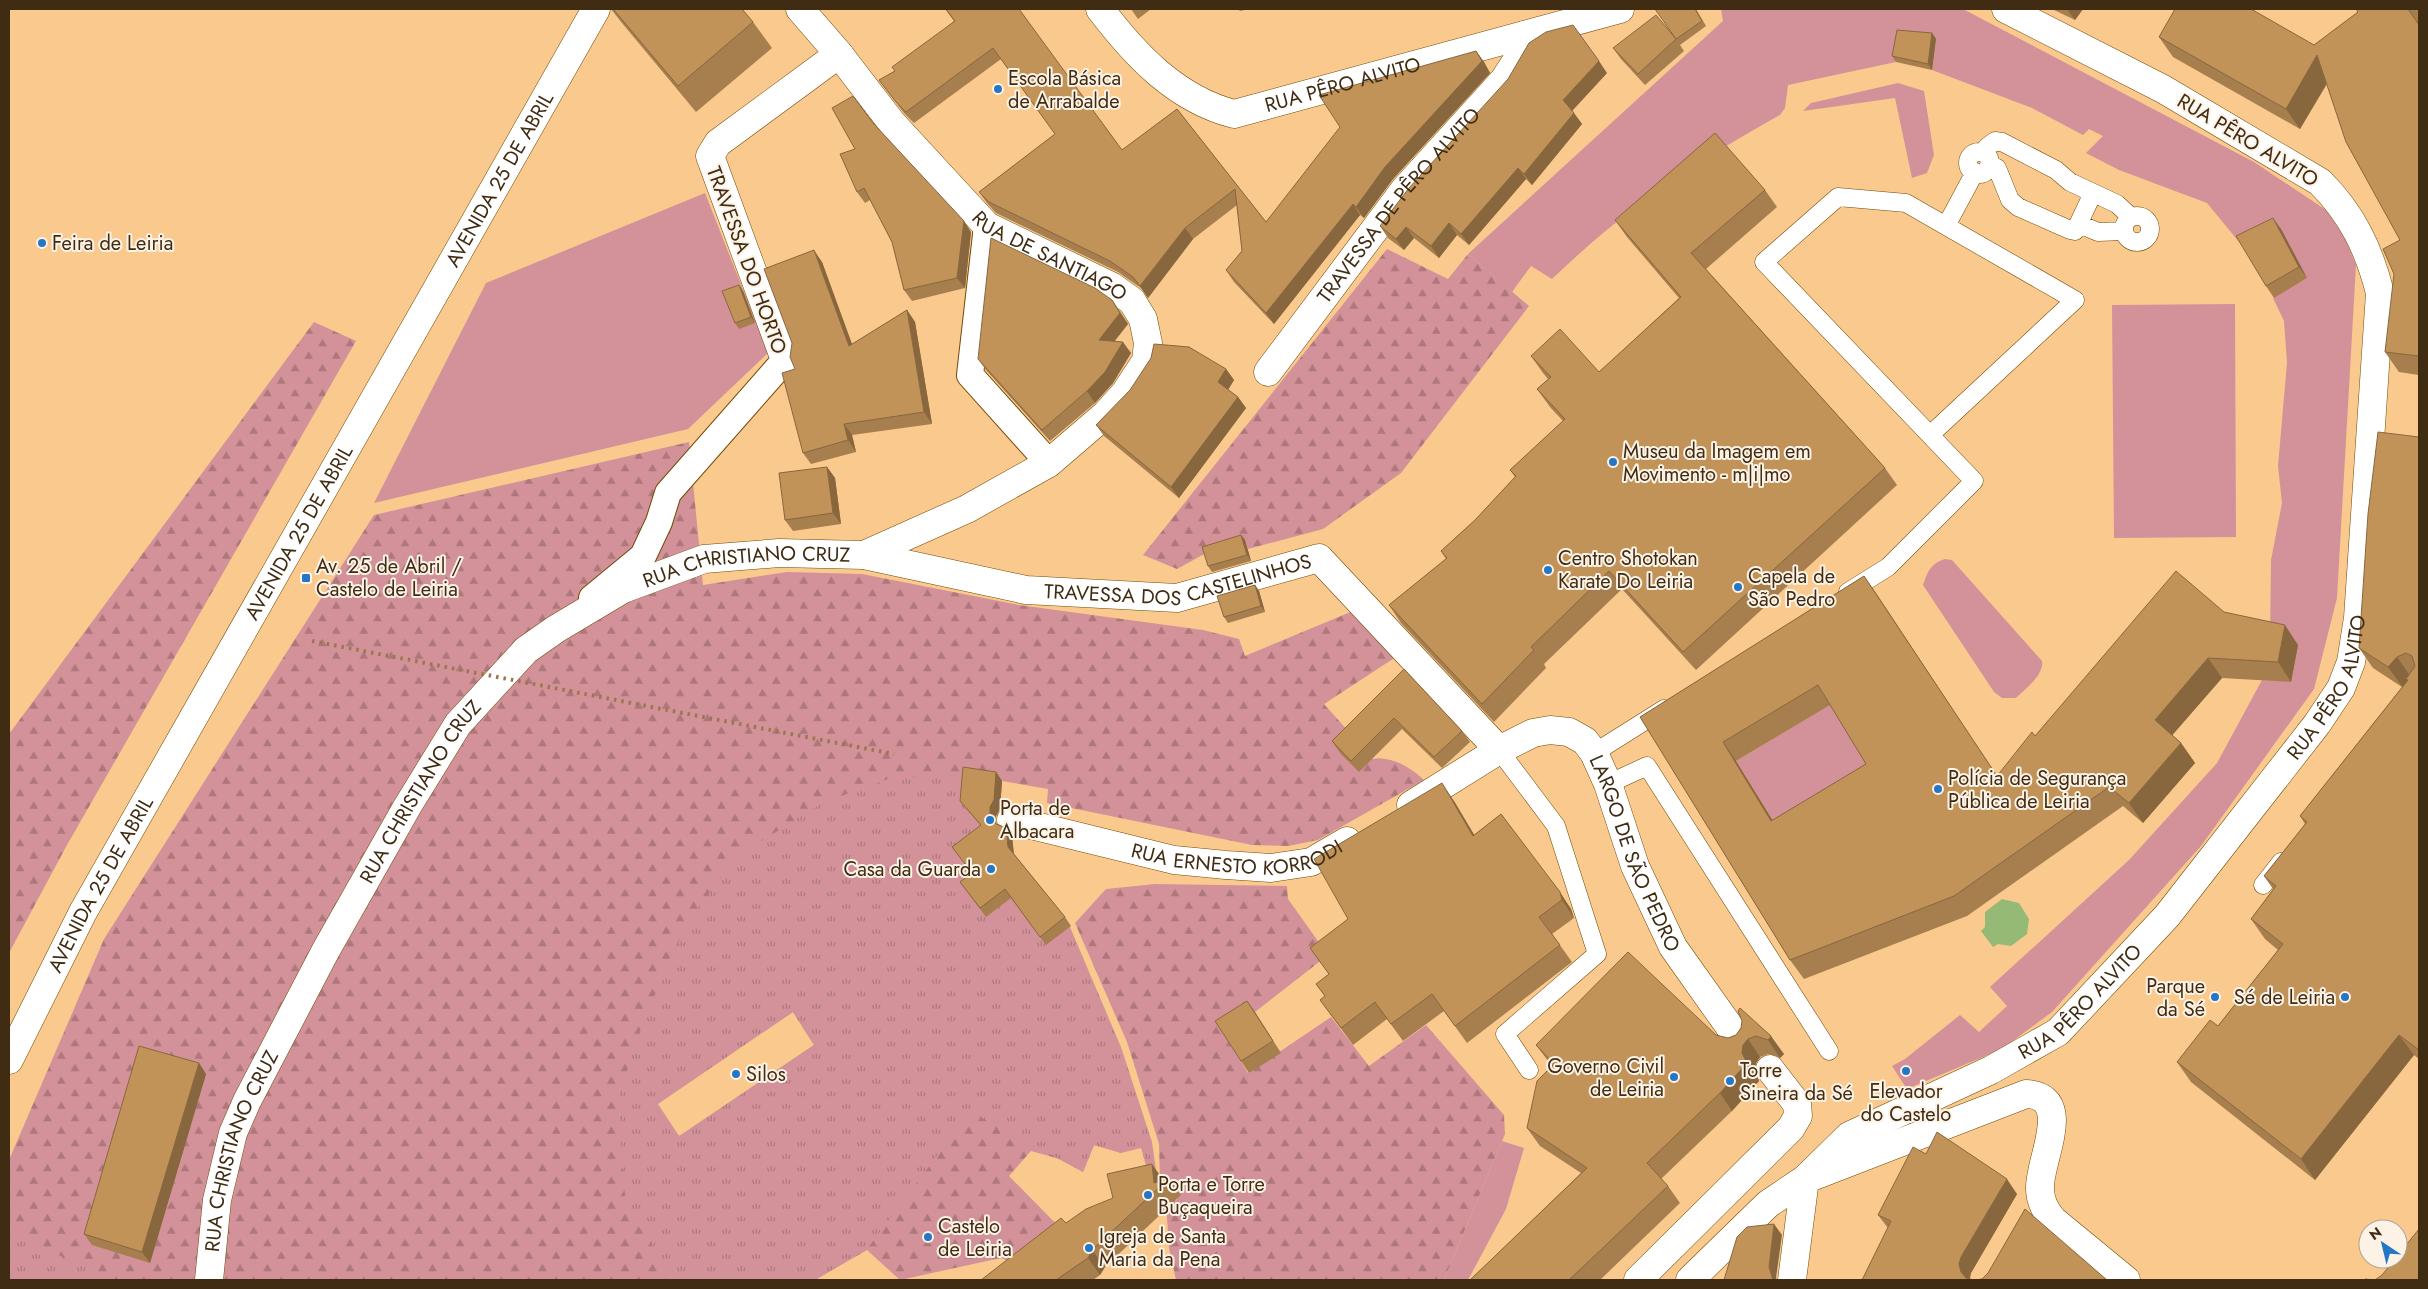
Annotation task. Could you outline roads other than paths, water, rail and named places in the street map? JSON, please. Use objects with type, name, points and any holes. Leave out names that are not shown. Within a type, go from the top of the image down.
[{"type":"street","name":"AVENIDA 25 DE ABRIL","points":[[9,1060],[82,912],[596,9]]},
{"type":"street","name":"RUA DE SANTIAGO","points":[[800,9],[839,54],[892,123],[987,226],[1111,286],[1132,301],[1143,319],[1148,343],[1146,362],[1125,393],[1106,414],[1049,463],[967,509],[864,555]]},
{"type":"street","name":"RUA PÊRO ALVITO","points":[[1100,9],[1139,57],[1171,84],[1210,108],[1234,114],[1620,9]]},
{"type":"street","name":"RUA PÊRO ALVITO","points":[[1690,1280],[1768,1204],[1805,1179],[1849,1136],[1991,1070],[2058,1032],[2167,916],[2317,724],[2341,688],[2351,662],[2358,618],[2380,293],[2373,264],[2363,240],[2338,200],[2320,182],[2163,89],[2006,9]]},
{"type":"street","name":"TRAVESSA DE PÊRO ALVITO","points":[[1268,372],[1405,189],[1504,80],[1521,54],[1525,35]]},
{"type":"street","name":"TRAVESSA DO HORTO","points":[[538,642],[643,556],[659,522],[668,493],[785,360],[710,156],[718,143],[839,54]]},
{"type":"street","points":[[987,226],[970,375],[1049,463]]},
{"type":"street","name":"RUA CHRISTIANO CRUZ","points":[[209,1280],[217,1200],[233,1133],[272,1052],[326,950],[397,823],[458,724],[526,650],[622,589],[704,559],[779,553],[864,555]]},
{"type":"street","name":"TRAVESSA DOS CASTELINHOS","points":[[864,555],[1026,590],[1177,598],[1319,558],[1499,750]]},
{"type":"street","name":"LARGO DE SÃO PEDRO","points":[[1499,750],[1533,733],[1550,730],[1569,732],[1585,741],[1594,753],[1608,784],[1635,866],[1673,947],[1739,1040]]},
{"type":"street","name":"RUA ERNESTO KORRODI","points":[[1010,820],[1174,860],[1271,868],[1311,862],[1436,791],[1499,750]]},
{"type":"street","points":[[1638,1280],[1791,1128],[1798,1116],[1797,1104],[1770,1069]]},
{"type":"street","points":[[1792,1280],[1805,1179],[2026,1094],[2046,1101],[2052,1112],[2051,1133],[2040,1188],[2020,1222]]},
{"type":"street","points":[[2040,1188],[2047,1213],[2053,1220],[2126,1280]]},
{"type":"lane","points":[[1946,226],[1983,164],[1987,147],[1995,141],[2002,142],[2056,170],[2070,182],[2117,204],[2128,224],[2098,232],[2079,224]]},
{"type":"lane","points":[[1983,164],[1997,168],[2010,200],[2018,207],[2070,230],[2075,231],[2093,193]]},
{"type":"lane","points":[[1830,604],[1888,567],[1974,481],[1764,262],[1838,197],[1906,203],[2075,300],[1930,435]]},
{"type":"lane","points":[[1594,753],[1680,699]]},
{"type":"lane","points":[[1499,750],[1556,826],[1598,954],[1506,1034],[1529,1070]]},
{"type":"lane","points":[[1608,784],[1647,766],[1830,1051]]},
{"type":"lane","points":[[2263,885],[2293,846]]},
{"type":"railway","points":[[312,641],[894,754]]},
{"type":"place","name":"Escola Básica de Arrabalde","points":[[998,89]]},
{"type":"place","name":"Feira de Leiria","points":[[42,243]]},
{"type":"place","name":"Museu da Imagem em Movimento - m|i|mo","points":[[1613,462]]},
{"type":"place","name":"Centro Shotokan Karate Do Leiria","points":[[1548,570]]},
{"type":"place","name":"Av. 25 de Abril / Castelo de Leiria","points":[[306,578]]},
{"type":"place","name":"Capela de São Pedro","points":[[1738,587]]},
{"type":"place","name":"Polícia de Segurança Pública de Leiria","points":[[1938,789]]},
{"type":"place","name":"Porta de Albacara","points":[[990,820]]},
{"type":"place","name":"Casa da Guarda","points":[[991,869]]},
{"type":"place","name":"Parque da Sé","points":[[2215,997]]},
{"type":"place","name":"Sé de Leiria","points":[[2345,997]]},
{"type":"place","name":"Elevador do Castelo","points":[[1906,1071]]},
{"type":"place","name":"Silos","points":[[736,1074]]},
{"type":"place","name":"Governo Civil de Leiria","points":[[1674,1077]]},
{"type":"place","name":"Torre Sineira da Sé","points":[[1730,1081]]},
{"type":"place","name":"Porta e Torre Buçaqueira","points":[[1148,1195]]},
{"type":"place","name":"Castelo de Leiria","points":[[928,1237]]},
{"type":"place","name":"Igreja de Santa Maria da Pena","points":[[1089,1248]]}]
